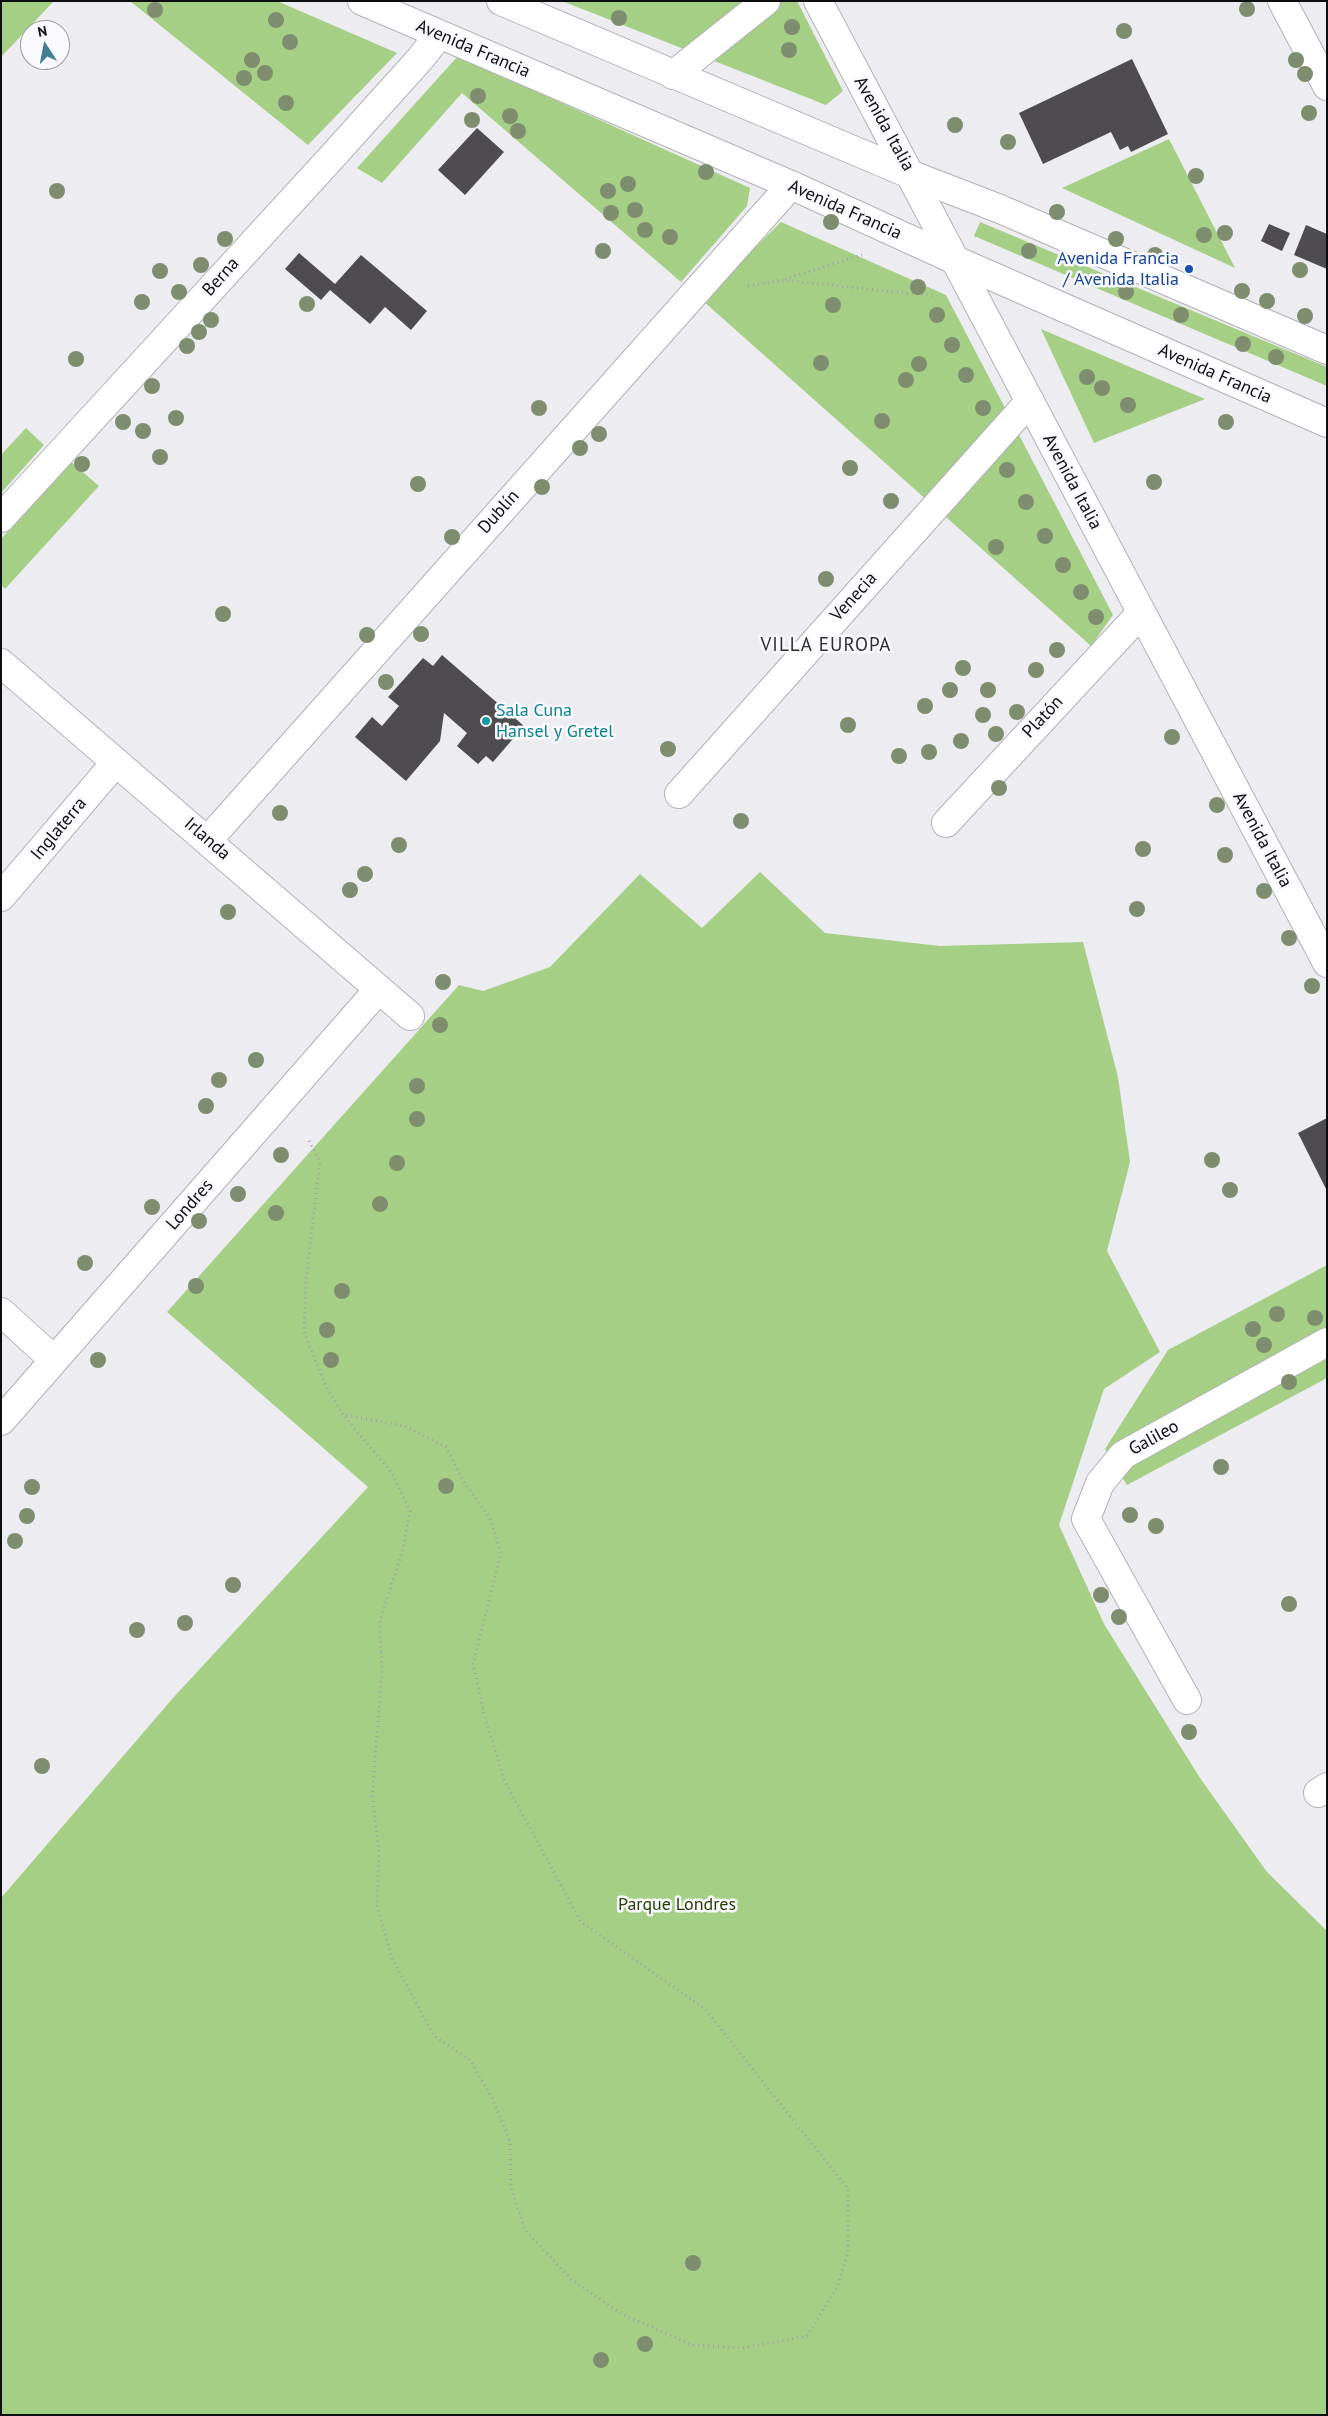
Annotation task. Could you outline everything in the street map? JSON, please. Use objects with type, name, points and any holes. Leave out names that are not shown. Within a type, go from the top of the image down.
[{"type":"street","name":"Avenida Francia","points":[[362,1],[791,185],[955,260],[1327,423]]},
{"type":"street","points":[[501,1],[912,175],[1000,209],[1327,350]]},
{"type":"street","points":[[673,75],[766,1]]},
{"type":"street","name":"Avenida Italia","points":[[818,1],[912,175],[955,260],[1327,963]]},
{"type":"street","points":[[1282,1],[1327,86]]},
{"type":"street","name":"Berna","points":[[1,518],[324,165],[420,59],[439,35]]},
{"type":"street","name":"Dublín","points":[[208,840],[791,185]]},
{"type":"street","name":"Venecia","points":[[679,794],[1030,401]]},
{"type":"street","name":"Platón","points":[[946,823],[1142,612]]},
{"type":"street","name":"Irlanda","points":[[1,663],[410,1016]]},
{"type":"street","name":"Inglaterra","points":[[1,897],[116,762]]},
{"type":"street","name":"Londres","points":[[1,1422],[379,989]]},
{"type":"street","points":[[1,1312],[54,1360]]},
{"type":"street","name":"Galileo","points":[[1187,1700],[1086,1518],[1100,1483],[1123,1455],[1327,1342]]},
{"type":"path","points":[[693,295],[782,280],[864,255]]},
{"type":"path","points":[[782,280],[941,296]]},
{"type":"path","points":[[309,1141],[320,1161],[306,1280],[304,1332],[325,1384],[343,1415],[392,1472],[410,1511],[403,1549],[380,1621],[382,1673],[372,1796],[379,1850],[377,1906],[392,1958],[434,2036],[470,2060],[492,2098],[510,2141],[511,2187],[525,2230],[571,2279],[622,2314],[692,2345],[742,2348],[807,2336],[838,2286],[848,2252],[848,2188],[704,2009],[581,1922],[505,1782],[483,1709],[473,1664],[500,1553],[490,1518],[463,1480],[446,1447],[405,1426],[343,1415]]},
{"type":"green space","points":[[1,1],[54,1],[36,20],[20,20],[20,37],[1,57]]},
{"type":"green space","points":[[130,1],[277,1],[397,53],[308,145]]},
{"type":"green space","points":[[562,1],[797,1],[843,91],[826,105]]},
{"type":"green space","points":[[458,56],[750,188],[747,206],[681,282],[462,93],[382,183],[357,168]]},
{"type":"green space","points":[[1169,139],[1235,268],[1062,188]]},
{"type":"green space","points":[[781,222],[946,295],[1113,615],[1091,646],[702,300]]},
{"type":"green space","points":[[980,222],[1327,367],[1327,386],[974,236]]},
{"type":"green space","points":[[1041,329],[1205,399],[1094,443]]},
{"type":"green space","points":[[26,428],[44,445],[1,493],[1,455]]},
{"type":"green space","points":[[71,462],[99,486],[5,589],[1,585],[1,539]]},
{"type":"green space","name":"Parque Londres","points":[[760,872],[825,933],[940,946],[1083,942],[1118,1077],[1130,1162],[1107,1251],[1160,1352],[1104,1389],[1059,1525],[1104,1624],[1200,1778],[1267,1872],[1327,1931],[1327,2415],[1,2415],[1,1898],[173,1698],[368,1487],[167,1312],[459,985],[483,991],[550,967],[640,874],[702,928]]},
{"type":"green space","points":[[1327,1265],[1327,1378],[1127,1485],[1105,1449],[1168,1350]]},
{"type":"building","points":[[1132,59],[1168,134],[1131,152],[1128,146],[1120,150],[1111,132],[1043,164],[1019,113]]},
{"type":"building","points":[[477,128],[504,152],[465,195],[438,170]]},
{"type":"building","points":[[1269,224],[1290,233],[1282,251],[1261,241]]},
{"type":"building","points":[[1306,225],[1327,234],[1327,269],[1294,255]]},
{"type":"building","points":[[299,253],[335,284],[361,255],[427,311],[411,330],[385,307],[370,324],[330,290],[321,300],[285,269]]},
{"type":"building","name":"Sala Cuna Hansel y Gretel","points":[[442,655],[524,726],[493,762],[486,756],[478,764],[457,746],[467,733],[444,713],[440,741],[406,781],[355,737],[372,717],[382,726],[399,706],[388,697],[423,658],[433,666]]},
{"type":"building","points":[[1327,1118],[1327,1191],[1298,1133]]},
{"type":"place","name":"Avenida Francia / Avenida Italia","points":[[1189,269]]},
{"type":"place","name":"Sala Cuna Hansel y Gretel","points":[[486,721]]},
{"type":"district","name":"VILLA EUROPA","points":[[826,646]]}]
